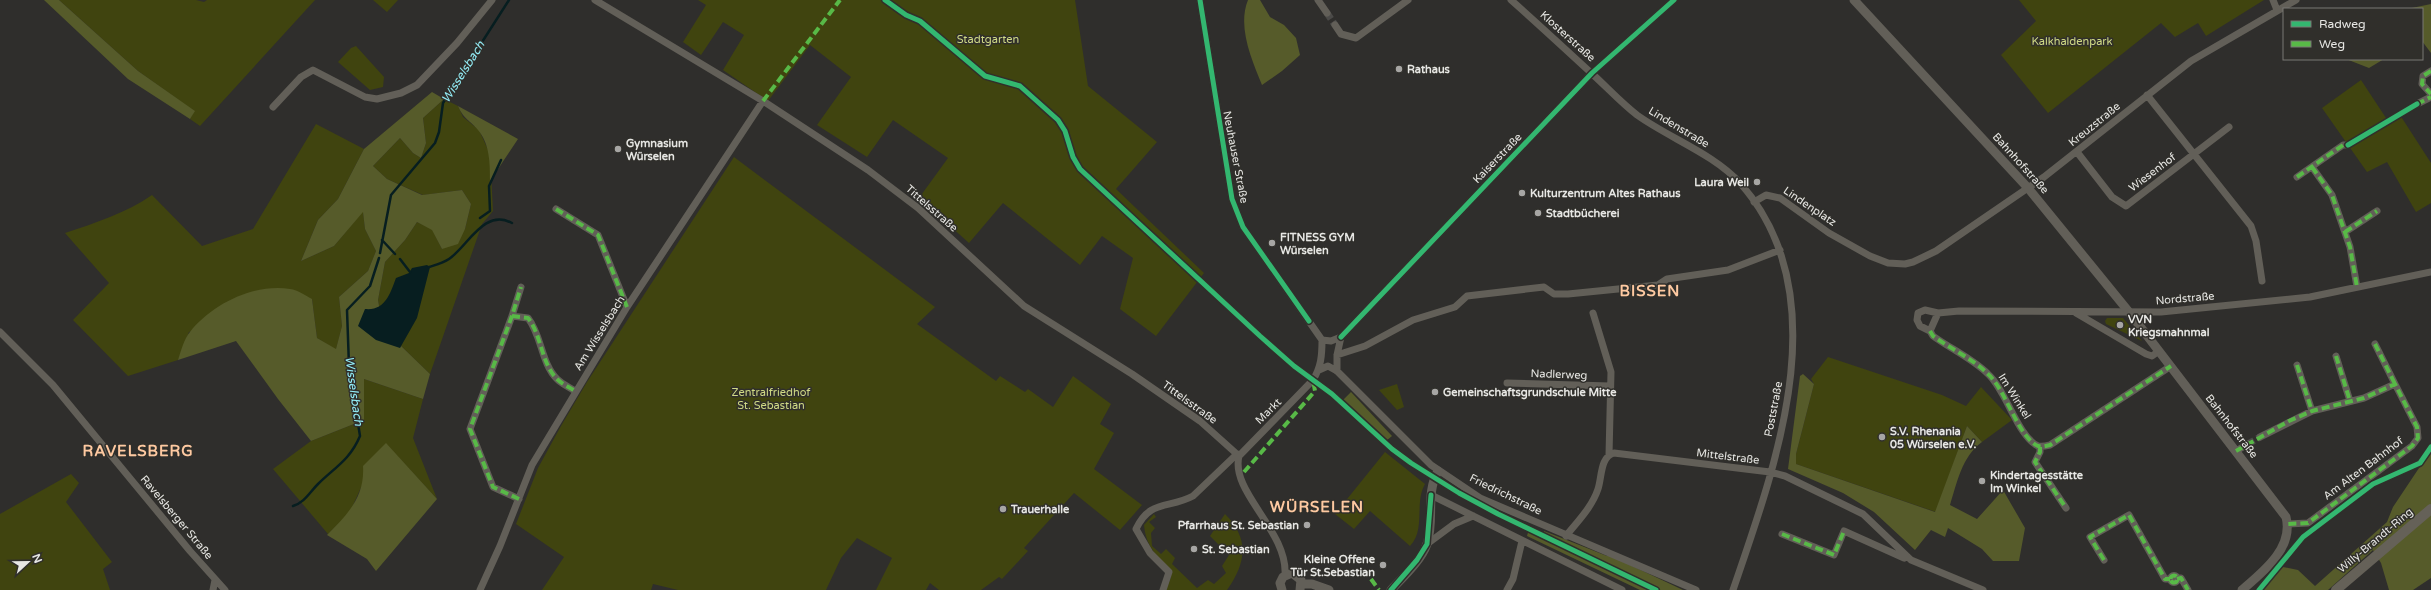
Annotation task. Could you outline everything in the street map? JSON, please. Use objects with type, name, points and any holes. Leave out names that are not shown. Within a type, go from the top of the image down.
[{"type":"main road","name":"Willy-Brandt-Ring","points":[[2336,590],[2431,509]]},
{"type":"street","points":[[273,107],[301,77],[313,70],[365,97],[378,99],[401,94],[422,80],[457,43],[492,0]]},
{"type":"street","name":"Tittelsstraße","points":[[595,0],[763,101],[868,170],[918,208],[1024,306],[1132,374],[1200,421],[1238,455]]},
{"type":"street","name":"Neuhauser Straße","points":[[1200,0],[1225,163],[1235,206],[1243,227],[1322,340]]},
{"type":"street","points":[[1318,0],[1327,13]]},
{"type":"street","points":[[1335,25],[1341,34],[1356,38],[1408,0]]},
{"type":"street","name":"Klosterstraße","points":[[1511,0],[1592,73]]},
{"type":"street","name":"Kaiserstraße","points":[[1341,337],[1592,73],[1674,0]]},
{"type":"street","name":"Bahnhofstraße","points":[[1854,0],[2028,188],[2129,312],[2287,520]]},
{"type":"street","points":[[2273,0],[2277,10]]},
{"type":"street","name":"Kreuzstraße","points":[[1905,264],[1936,251],[2028,188],[2077,152],[2191,61],[2296,0]]},
{"type":"street","points":[[2418,104],[2431,96],[2422,84],[2423,76],[2431,71]]},
{"type":"street","name":"Lindenstraße","points":[[1592,73],[1635,113],[1661,132],[1716,162],[1740,182],[1754,202]]},
{"type":"street","name":"Wiesenhof","points":[[2147,95],[2251,226],[2256,241],[2262,281]]},
{"type":"street","name":"Am Wisselsbach","points":[[480,590],[532,465],[575,391],[627,307],[763,101]]},
{"type":"street","name":"Wiesenhof","points":[[2077,152],[2112,197],[2126,206],[2229,127]]},
{"type":"street","points":[[2297,177],[2343,145],[2348,145]]},
{"type":"street","points":[[2312,167],[2332,195],[2345,232],[2357,287]]},
{"type":"street","name":"Lindenplatz","points":[[1754,202],[1766,195],[1780,198],[1829,233],[1870,256],[1888,263],[1905,264]]},
{"type":"street","points":[[1337,355],[1365,346],[1413,320],[1455,307],[1468,296],[1544,287],[1554,294],[1568,294],[1658,285],[1667,279],[1728,270],[1780,250],[1764,215],[1754,202]]},
{"type":"street","points":[[556,209],[598,235],[627,307]]},
{"type":"street","points":[[2345,232],[2378,211]]},
{"type":"street","name":"Poststraße","points":[[1733,590],[1770,472],[1788,395],[1794,321],[1790,283],[1780,250]]},
{"type":"street","name":"Nordstraße","points":[[1930,331],[1920,326],[1916,320],[1918,313],[1925,310],[1938,313],[1959,311],[2076,313],[2161,312],[2310,297],[2431,272]]},
{"type":"street","points":[[519,499],[493,487],[470,428],[512,316],[520,287]]},
{"type":"street","points":[[1566,536],[1590,507],[1598,489],[1605,460],[1609,454],[1610,361],[1593,313]]},
{"type":"street","points":[[1930,331],[1938,313]]},
{"type":"street","points":[[2076,313],[2146,354],[2152,356],[2159,351]]},
{"type":"street","points":[[512,316],[528,318],[533,325],[549,370],[558,380],[575,391]]},
{"type":"street","name":"Im Winkel","points":[[1930,331],[1938,339],[1989,374],[2010,405],[2015,418],[2034,443],[2040,447]]},
{"type":"street","name":"Ravelsberger Straße","points":[[0,332],[54,385],[215,580],[225,590]]},
{"type":"street","points":[[1322,340],[1331,341],[1341,337]]},
{"type":"street","points":[[1319,370],[1328,366],[1337,371],[1337,355],[1341,337]]},
{"type":"street","name":"Markt","points":[[1163,590],[1169,572],[1150,553],[1136,529],[1148,512],[1154,507],[1186,500],[1194,496],[1301,393],[1319,370],[1322,356],[1322,340]]},
{"type":"street","name":"Am Alten Bahnhof","points":[[2287,520],[2308,523],[2412,446],[2418,438],[2417,427],[2375,344]]},
{"type":"street","points":[[2336,356],[2350,401]]},
{"type":"street","points":[[2297,365],[2312,411]]},
{"type":"street","points":[[2066,508],[2035,462],[2040,452],[2040,447],[2050,445],[2171,366]]},
{"type":"street","name":"Friedrichstraße","points":[[1337,371],[1438,471],[1480,498],[1566,536],[1626,558],[1696,590]]},
{"type":"street","name":"Nadlerweg","points":[[1507,383],[1610,386]]},
{"type":"street","points":[[2260,437],[2312,411],[2364,398],[2395,384]]},
{"type":"street","points":[[2236,451],[2248,444]]},
{"type":"street","name":"Mittelstraße","points":[[1609,454],[1614,453],[1770,472],[1785,476],[1862,514],[1910,560]]},
{"type":"street","points":[[1238,455],[1238,469],[1244,488],[1264,517],[1282,552],[1285,575],[1280,584],[1282,590]]},
{"type":"street","points":[[1427,544],[1431,495],[1434,478],[1438,471]]},
{"type":"street","points":[[1431,495],[1622,590]]},
{"type":"street","points":[[2083,541],[2129,515],[2165,578],[2181,578],[2188,590]]},
{"type":"street","points":[[1392,590],[1417,560],[1427,544],[1454,524],[1473,516]]},
{"type":"street","points":[[2242,590],[2259,576],[2279,553],[2287,534],[2287,520]]},
{"type":"street","name":"Mittelstraße","points":[[1782,534],[1834,555],[1844,531],[1983,590]]},
{"type":"street","points":[[2090,537],[2104,560]]},
{"type":"street","points":[[1506,590],[1512,579],[1522,541]]},
{"type":"street","points":[[1285,575],[1296,575],[1301,587],[1320,586],[1330,590]]},
{"type":"street","points":[[213,590],[215,580]]},
{"type":"green space","points":[[44,0],[59,0],[138,71],[195,111],[190,119],[128,79]]},
{"type":"green space","points":[[59,0],[196,0],[204,2],[207,0],[315,0],[200,126],[190,119],[194,111],[138,71]]},
{"type":"green space","points":[[373,0],[398,0],[387,12]]},
{"type":"green space","name":"Stadtgarten","points":[[698,0],[1075,0],[1088,86],[1157,142],[1116,189],[1204,273],[1156,336],[1120,309],[1133,258],[1102,236],[1080,265],[1003,203],[969,243],[919,198],[948,158],[893,120],[867,157],[817,125],[851,77],[810,45],[768,101],[723,70],[744,35],[723,22],[701,55],[683,42],[706,5]]},
{"type":"green space","points":[[1248,0],[1260,0],[1270,17],[1284,25],[1296,38],[1300,55],[1282,71],[1262,85],[1250,54],[1245,32],[1245,10]]},
{"type":"green space","name":"Kalkhaldenpark","points":[[2019,0],[2264,0],[2206,36],[2198,23],[2175,37],[2161,23],[2048,113],[2001,55],[2036,21]]},
{"type":"green space","points":[[2431,4],[2431,53],[2423,42],[2423,8],[2412,8]]},
{"type":"green space","points":[[356,46],[384,77],[383,87],[370,90],[338,62],[351,48]]},
{"type":"green space","points":[[2349,60],[2382,60],[2369,68]]},
{"type":"green space","points":[[2361,80],[2388,121],[2400,115],[2431,163],[2431,203],[2416,212],[2387,162],[2367,172],[2322,108]]},
{"type":"green space","points":[[432,92],[444,99],[423,118],[426,143],[421,158],[413,153],[400,138],[373,166],[387,179],[422,195],[462,190],[471,204],[465,229],[458,244],[442,249],[432,230],[417,222],[405,240],[385,262],[378,300],[384,334],[400,345],[430,374],[423,399],[364,379],[364,420],[311,441],[236,341],[178,360],[184,342],[199,322],[222,305],[249,293],[263,289],[277,288],[293,290],[312,299],[317,338],[336,349],[342,326],[339,297],[368,271],[376,251],[365,229],[363,212],[334,246],[301,261],[318,220],[338,199],[364,149]]},
{"type":"green space","points":[[444,99],[458,106],[463,117],[479,130],[490,154],[493,211],[482,224],[430,374],[400,345],[384,334],[378,300],[385,262],[405,240],[417,222],[432,229],[442,249],[465,229],[471,204],[462,190],[423,195],[387,179],[373,166],[400,138],[413,153],[421,158],[426,143],[423,118]]},
{"type":"green space","points":[[458,106],[518,139],[490,181],[489,161],[485,141],[478,130],[460,111]]},
{"type":"green space","points":[[316,124],[364,149],[338,199],[318,220],[301,261],[334,246],[363,211],[365,229],[376,251],[368,271],[339,297],[342,326],[336,350],[317,338],[312,299],[189,332],[178,360],[128,376],[73,320],[109,283],[65,233],[121,212],[152,195],[202,246],[253,229]]},
{"type":"green space","name":"Zentralfriedhof St. Sebastian","points":[[734,157],[935,307],[917,324],[996,381],[1000,376],[1025,392],[1028,389],[1053,407],[1073,376],[1111,404],[1100,424],[1114,433],[1094,469],[1142,505],[1120,530],[1074,493],[1024,548],[1028,551],[1002,579],[999,577],[981,590],[939,590],[930,583],[926,590],[876,590],[892,558],[857,538],[841,558],[826,590],[678,590],[653,584],[651,590],[542,590],[564,557],[516,524],[538,468],[587,382]]},
{"type":"green space","points":[[2107,318],[2123,318],[2142,341],[2106,324],[2105,321]]},
{"type":"green space","name":"S.V. Rhenania 05 Würselen e.V.","points":[[1828,357],[1942,395],[1966,406],[1981,387],[2012,420],[1982,442],[1967,426],[1936,512],[1796,464],[1796,454],[1814,384],[1811,379]]},
{"type":"green space","points":[[1803,374],[1814,384],[1796,454],[1796,464],[1935,512],[1967,426],[1982,442],[1975,448],[1965,462],[1950,505],[1977,519],[2003,490],[2025,528],[2019,561],[1993,561],[1982,549],[1948,528],[1945,537],[1931,530],[1915,550],[1874,512],[1843,493],[1788,469],[1800,376]]},
{"type":"green space","points":[[364,379],[423,399],[413,438],[437,499],[386,444],[364,481],[349,514],[328,534],[273,469],[311,441],[364,420]]},
{"type":"green space","points":[[1397,384],[1404,407],[1397,410],[1379,390]]},
{"type":"green space","points":[[1351,392],[1392,436],[1386,441],[1342,401]]},
{"type":"green space","points":[[386,443],[437,499],[376,571],[367,559],[327,535],[348,513],[358,496],[363,477],[363,466]]},
{"type":"green space","points":[[2431,450],[2431,578],[2413,590],[2389,590],[2381,563],[2373,550],[2328,590],[2260,590],[2283,567],[2298,570],[2315,586],[2387,522],[2393,507]]},
{"type":"green space","points":[[1385,452],[1425,484],[1420,499],[1418,532],[1415,540],[1410,546],[1370,511],[1354,529],[1335,514]]},
{"type":"green space","points":[[71,474],[79,483],[66,502],[112,562],[103,569],[110,590],[0,590],[0,514]]},
{"type":"green space","points":[[1154,514],[1156,517],[1149,522],[1155,528],[1151,533],[1152,546],[1161,554],[1166,549],[1175,558],[1172,564],[1197,588],[1208,580],[1214,584],[1226,573],[1222,566],[1229,555],[1210,536],[1225,514],[1233,523],[1242,542],[1241,561],[1238,570],[1227,590],[1166,590],[1171,577],[1171,570],[1149,545],[1145,532],[1144,525]]},
{"type":"green space","points":[[1529,529],[1542,537],[1544,531],[1607,556],[1609,555],[1683,590],[1640,590],[1527,536]]},
{"type":"water","points":[[427,265],[430,267],[417,318],[400,348],[376,340],[358,326],[365,309],[377,307],[386,300],[396,278],[409,273],[412,268]]},
{"type":"waterway","name":"Wisselsbach","points":[[380,253],[391,195],[435,143],[439,132],[443,103],[509,0]]},
{"type":"waterway","points":[[480,218],[490,211],[489,186],[501,160]]},
{"type":"waterway","points":[[429,267],[449,259],[477,230],[485,224],[493,220],[502,220],[512,223]]},
{"type":"waterway","points":[[382,240],[395,254]]},
{"type":"waterway","name":"Wisselsbach","points":[[293,506],[304,500],[318,484],[347,458],[360,436],[349,366],[347,310],[370,286],[379,258]]},
{"type":"waterway","points":[[400,259],[410,272]]},
{"type":"tunnel","points":[[1327,13],[1335,25]]},
{"type":"tunnel","points":[[2248,444],[2260,437]]},
{"type":"marked path","points":[[763,101],[840,0]]},
{"type":"marked path","points":[[2431,71],[2423,76],[2422,84],[2431,94]]},
{"type":"marked path","points":[[2417,104],[2431,97]]},
{"type":"marked path","points":[[2297,177],[2343,145],[2348,145]]},
{"type":"marked path","points":[[2312,167],[2332,195],[2350,247],[2357,287]]},
{"type":"marked path","points":[[556,209],[598,235],[627,307]]},
{"type":"marked path","points":[[2345,232],[2377,211]]},
{"type":"marked path","points":[[519,499],[493,487],[470,429],[512,316],[521,287]]},
{"type":"marked path","points":[[512,316],[528,318],[533,325],[544,357],[552,373],[559,381],[575,391]]},
{"type":"marked path","points":[[1930,331],[1933,336],[1969,359],[1988,374],[2001,391],[2024,433],[2038,446],[2050,445],[2171,366]]},
{"type":"marked path","points":[[2375,344],[2395,384]]},
{"type":"marked path","points":[[2336,356],[2350,401]]},
{"type":"marked path","points":[[2297,365],[2312,411]]},
{"type":"marked path","points":[[1244,472],[1315,391],[1313,380]]},
{"type":"marked path","points":[[2236,451],[2289,421],[2312,411],[2364,398],[2395,384],[2417,427],[2418,438],[2412,446],[2308,523],[2288,524]]},
{"type":"marked path","points":[[2040,447],[2040,452],[2035,462],[2066,508]]},
{"type":"marked path","points":[[2104,560],[2090,537],[2129,515],[2165,579],[2170,579]]},
{"type":"marked path","points":[[1782,534],[1834,555],[1844,531]]},
{"type":"marked path","points":[[2174,576],[2177,579],[2174,582],[2171,579],[2174,576]]},
{"type":"marked path","points":[[2177,579],[2181,578],[2188,590]]},
{"type":"marked path","points":[[1371,579],[1379,590]]},
{"type":"cycle path","points":[[885,0],[906,15],[920,21],[985,76],[1020,86],[1058,120],[1065,131],[1073,157],[1080,169],[1260,336],[1294,366],[1332,394],[1392,449],[1411,463],[1459,493],[1498,514],[1656,590]]},
{"type":"cycle path","points":[[1200,0],[1232,199],[1243,227],[1309,321]]},
{"type":"cycle path","points":[[1341,337],[1592,73],[1674,0]]},
{"type":"cycle path","points":[[2348,145],[2417,104]]},
{"type":"cycle path","points":[[2259,590],[2303,537],[2373,484],[2420,463],[2431,447]]},
{"type":"cycle path","points":[[1391,590],[1417,560],[1427,544],[1431,495]]},
{"type":"place","name":"Rathaus","points":[[1399,69]]},
{"type":"place","name":"Gymnasium Würselen","points":[[618,149]]},
{"type":"place","name":"Laura Weil","points":[[1757,182]]},
{"type":"place","name":"Kulturzentrum Altes Rathaus","points":[[1522,193]]},
{"type":"place","name":"Stadtbücherei","points":[[1538,213]]},
{"type":"place","name":"FITNESS GYM Würselen","points":[[1272,243]]},
{"type":"place","name":"VVN Kriegsmahnmal","points":[[2120,325]]},
{"type":"place","name":"Gemeinschaftsgrundschule Mitte","points":[[1435,392]]},
{"type":"place","name":"S.V. Rhenania 05 Würselen e.V.","points":[[1882,437]]},
{"type":"place","name":"Kindertagesstätte Im Winkel","points":[[1982,481]]},
{"type":"place","name":"Trauerhalle","points":[[1003,509]]},
{"type":"place","name":"Pfarrhaus St. Sebastian","points":[[1307,525]]},
{"type":"place","name":"St. Sebastian","points":[[1194,549]]},
{"type":"place","name":"Kleine Offene Tür St.Sebastian","points":[[1383,565]]},
{"type":"district","name":"BISSEN","points":[[1650,291]]},
{"type":"district","name":"RAVELSBERG","points":[[138,451]]},
{"type":"district","name":"WÜRSELEN","points":[[1317,507]]}]
